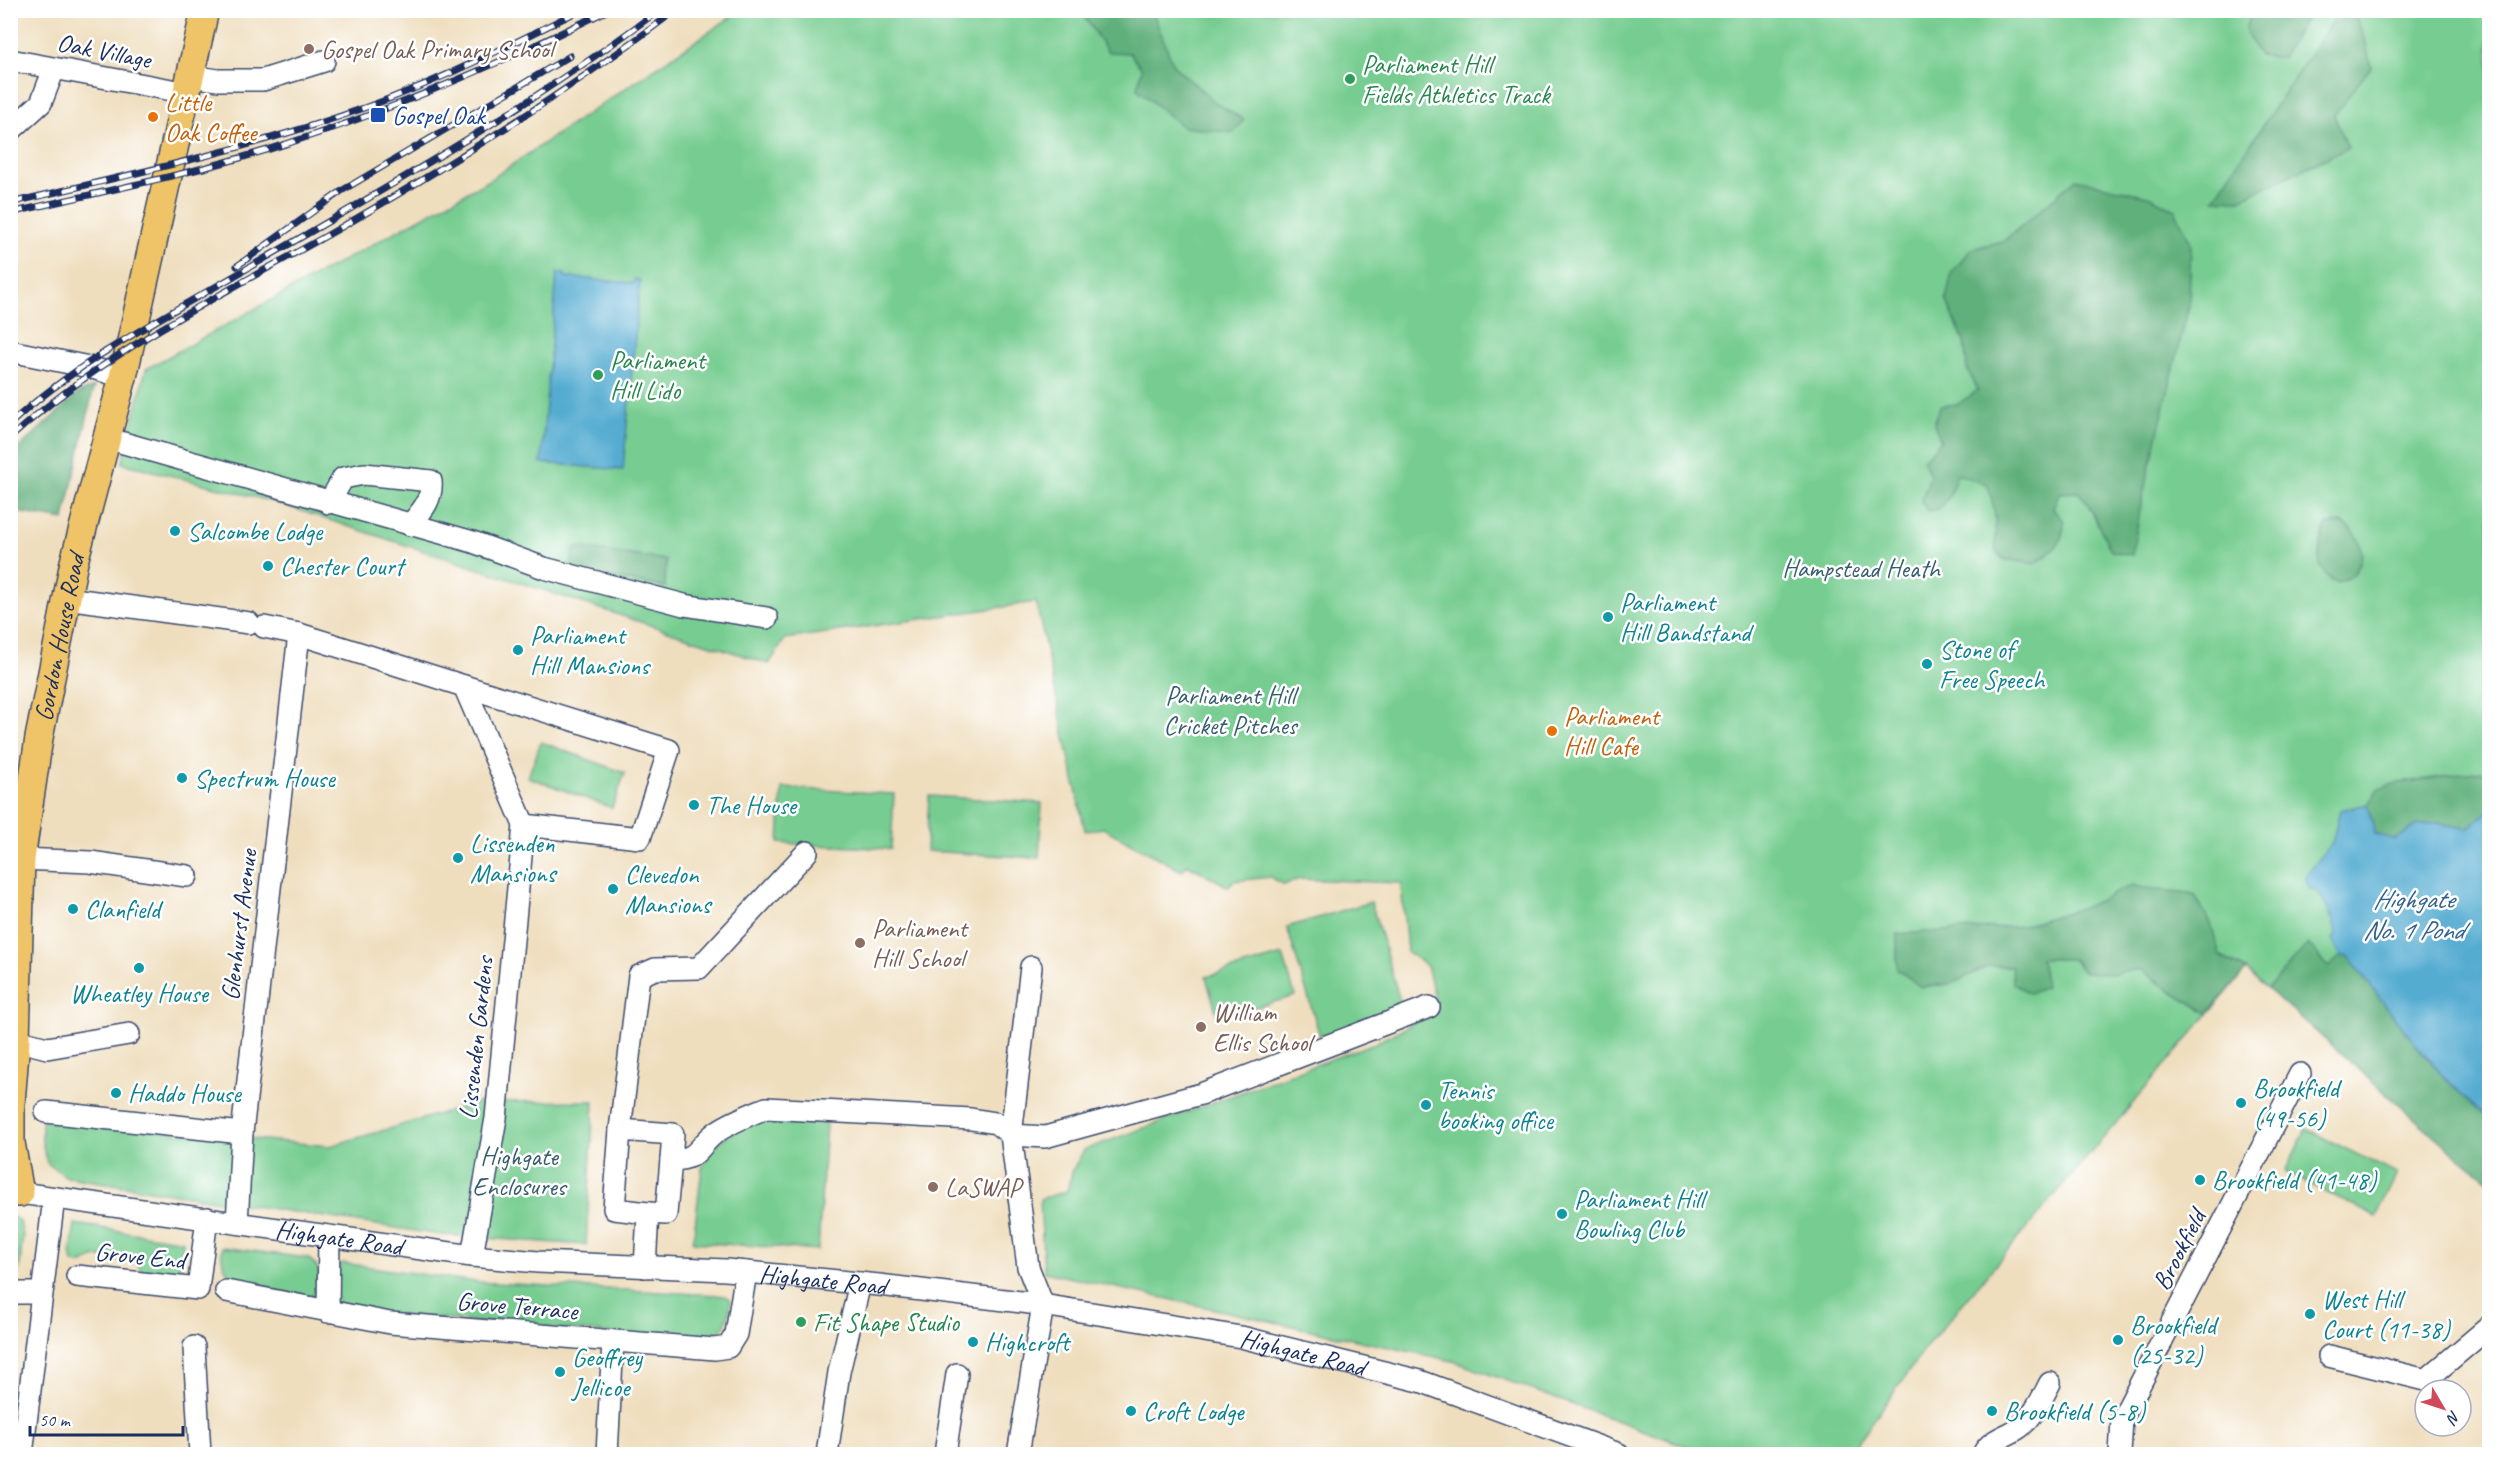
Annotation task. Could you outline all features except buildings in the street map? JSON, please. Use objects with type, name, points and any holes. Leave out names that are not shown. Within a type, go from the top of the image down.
[{"type":"main road","name":"Gordon House Road","points":[[15,1192],[11,1103],[16,1040],[21,860],[39,738],[66,598],[123,376],[205,10]]},
{"type":"street","name":"Oak Village","points":[[10,60],[54,69],[190,84],[218,80],[263,80],[324,61]]},
{"type":"street","points":[[10,131],[41,103],[54,69]]},
{"type":"street","points":[[10,351],[79,364],[123,376]]},
{"type":"street","points":[[106,438],[473,542],[555,571],[684,604],[766,618]]},
{"type":"street","points":[[329,503],[343,478],[364,474],[431,481],[432,489],[425,507],[410,525]]},
{"type":"street","points":[[66,598],[256,625],[299,634],[669,750],[640,838],[524,825]]},
{"type":"street","name":"Glenhurst Avenue","points":[[237,1222],[242,1133],[299,634]]},
{"type":"street","name":"Lissenden Gardens","points":[[464,686],[524,825],[496,1118],[471,1256]]},
{"type":"street","points":[[620,1130],[673,1134],[666,1214],[614,1209],[620,1130],[639,976],[655,969],[699,968],[807,852]]},
{"type":"street","points":[[21,860],[90,861],[187,876]]},
{"type":"street","points":[[1018,1455],[1043,1305],[1028,1267],[1011,1134],[1031,967]]},
{"type":"street","points":[[671,1160],[684,1160],[695,1156],[715,1133],[736,1120],[766,1108],[971,1119],[996,1123],[1011,1134],[1045,1137],[1201,1094],[1429,1007]]},
{"type":"street","points":[[16,1040],[47,1048],[129,1034]]},
{"type":"street","name":"Brookfield","points":[[2120,1455],[2122,1419],[2300,1074]]},
{"type":"street","points":[[46,1112],[242,1133]]},
{"type":"street","name":"Highgate Road","points":[[15,1192],[471,1256],[746,1272],[860,1283],[1043,1305],[1241,1337],[1420,1381],[1619,1455]]},
{"type":"street","points":[[22,1455],[54,1198]]},
{"type":"street","points":[[645,1267],[648,1213]]},
{"type":"street","name":"Grove End","points":[[76,1276],[198,1289],[207,1218]]},
{"type":"street","points":[[328,1312],[329,1237]]},
{"type":"street","name":"Grove Terrace","points":[[226,1291],[390,1323],[715,1349],[728,1347],[736,1334],[746,1272]]},
{"type":"street","points":[[827,1455],[839,1372],[860,1283]]},
{"type":"street","points":[[10,1293],[41,1293]]},
{"type":"street","points":[[2329,1356],[2426,1380],[2490,1326]]},
{"type":"street","points":[[607,1455],[613,1341]]},
{"type":"street","points":[[194,1347],[200,1455]]},
{"type":"street","points":[[945,1455],[957,1374]]},
{"type":"street","points":[[1983,1455],[1988,1444],[2020,1426],[2037,1407],[2050,1383]]},
{"type":"green space","points":[[2251,10],[2310,11],[2282,58],[2259,55],[2245,30]]},
{"type":"green space","name":"Hampstead Heath","points":[[740,11],[2489,11],[2489,1181],[2439,1140],[2246,970],[1930,1342],[1855,1446],[1814,1449],[1812,1454],[1708,1454],[1453,1361],[1044,1272],[1040,1199],[1067,1191],[1073,1169],[1084,1150],[1375,1043],[1438,1011],[1427,966],[1407,952],[1401,883],[1299,879],[1284,885],[1271,877],[1233,881],[1229,887],[1187,864],[1182,871],[1103,828],[1085,831],[1036,602],[785,639],[769,664],[274,502],[122,463],[146,369],[488,181]]},
{"type":"green space","points":[[1080,11],[1152,11],[1174,66],[1216,103],[1244,120],[1233,133],[1183,127],[1137,89],[1142,69],[1130,53],[1108,52]]},
{"type":"green space","points":[[2339,11],[2353,11],[2365,39],[2371,67],[2334,115],[2348,148],[2238,200],[2214,199]]},
{"type":"green space","points":[[2076,179],[2151,197],[2175,210],[2191,243],[2189,305],[2142,499],[2132,555],[2111,551],[2087,502],[2078,492],[2059,493],[2053,509],[2064,521],[2062,536],[2051,552],[2034,564],[2003,559],[1996,552],[1995,513],[1988,485],[1957,474],[1949,497],[1939,509],[1928,511],[1921,502],[1930,476],[1923,460],[1941,441],[1934,424],[1940,406],[1958,404],[1978,390],[1967,369],[1964,342],[1946,299],[1952,272],[1972,249],[2005,240]]},
{"type":"green space","points":[[94,387],[64,520],[11,511],[11,455],[80,392]]},
{"type":"green space","points":[[2343,523],[2358,538],[2362,552],[2359,566],[2354,573],[2338,583],[2324,572],[2320,565],[2319,550],[2327,524]]},
{"type":"green space","points":[[575,547],[666,560],[665,587],[570,571]]},
{"type":"green space","points":[[541,742],[625,773],[612,808],[528,777]]},
{"type":"green space","points":[[2481,771],[2489,776],[2489,810],[2468,829],[2440,823],[2419,825],[2395,840],[2375,834],[2368,804],[2377,790],[2393,784]]},
{"type":"green space","points":[[782,788],[894,794],[891,849],[779,843]]},
{"type":"green space","points":[[929,796],[1042,803],[1039,858],[926,851]]},
{"type":"green space","points":[[2132,885],[2194,894],[2211,923],[2220,956],[2246,970],[2208,1013],[2172,992],[2140,969],[2114,974],[2084,973],[2073,959],[2041,959],[2046,987],[2030,993],[2013,984],[2012,966],[1989,966],[1951,984],[1921,987],[1897,969],[1897,934],[2023,926],[2087,906]]},
{"type":"green space","points":[[1371,902],[1403,1011],[1320,1036],[1287,927]]},
{"type":"green space","points":[[2308,944],[2328,967],[2341,956],[2349,957],[2431,1063],[2469,1101],[2489,1117],[2489,1181],[2439,1140],[2268,989]]},
{"type":"green space","points":[[1283,955],[1295,996],[1218,1018],[1206,977]]},
{"type":"green space","name":"Highgate Enclosures","points":[[594,1101],[586,1245],[441,1235],[67,1177],[47,1163],[42,1142],[42,1120],[330,1146],[480,1102]]},
{"type":"green space","points":[[759,1120],[826,1124],[818,1250],[693,1242],[702,1168],[707,1158],[718,1143],[741,1128]]},
{"type":"green space","points":[[2306,1129],[2397,1174],[2376,1217],[2285,1172]]},
{"type":"green space","points":[[11,1215],[20,1222],[23,1236],[19,1270],[11,1271]]},
{"type":"green space","points":[[75,1224],[183,1241],[180,1277],[147,1277],[136,1263],[96,1257],[80,1264],[73,1263],[71,1252]]},
{"type":"green space","points":[[222,1247],[307,1258],[318,1271],[318,1287],[311,1297],[252,1288],[229,1274],[223,1262]]},
{"type":"green space","points":[[342,1263],[476,1282],[717,1295],[728,1297],[731,1302],[725,1325],[708,1342],[388,1314],[340,1306],[335,1284]]},
{"type":"water","points":[[557,273],[565,274],[565,277],[633,283],[634,279],[640,280],[623,470],[541,463]]},
{"type":"water","name":"Highgate No. 1 Pond","points":[[2368,804],[2375,834],[2395,840],[2418,825],[2440,823],[2468,829],[2489,810],[2489,1117],[2469,1101],[2431,1063],[2349,957],[2341,956],[2332,940],[2336,935],[2327,907],[2319,893],[2309,888],[2306,880],[2308,873],[2332,843],[2340,810]]},
{"type":"railway","points":[[10,203],[202,157],[345,115],[439,78],[580,10]]},
{"type":"railway","points":[[10,213],[220,164],[330,129],[451,82],[530,48],[608,10]]},
{"type":"railway","points":[[10,424],[65,379],[94,359],[155,321],[458,145],[560,80],[659,10]]},
{"type":"railway","points":[[10,438],[46,407],[122,353],[461,156],[592,71],[676,10]]},
{"type":"railway","points":[[237,266],[343,190],[570,56]]},
{"type":"place","name":"Gospel Oak Primary School","points":[[309,49]]},
{"type":"place","name":"Parliament Hill Fields Athletics Track","points":[[1350,79]]},
{"type":"place","name":"Gospel Oak","points":[[378,115]]},
{"type":"place","name":"Little Oak Coffee","points":[[153,117]]},
{"type":"place","name":"Parliament Hill Lido","points":[[598,375]]},
{"type":"place","name":"Salcombe Lodge","points":[[175,531]]},
{"type":"place","name":"Chester Court","points":[[268,566]]},
{"type":"place","name":"Parliament Hill Bandstand","points":[[1608,617]]},
{"type":"place","name":"Parliament Hill Mansions","points":[[518,650]]},
{"type":"place","name":"Stone of Free Speech","points":[[1927,664]]},
{"type":"place","name":"Parliament Hill Cafe","points":[[1552,731]]},
{"type":"place","name":"Spectrum House","points":[[182,778]]},
{"type":"place","name":"The House","points":[[694,805]]},
{"type":"place","name":"Lissenden Mansions","points":[[458,858]]},
{"type":"place","name":"Clevedon Mansions","points":[[613,889]]},
{"type":"place","name":"Clanfield","points":[[73,909]]},
{"type":"place","name":"Parliament Hill School","points":[[860,943]]},
{"type":"place","name":"Wheatley House","points":[[139,968]]},
{"type":"place","name":"William Ellis School","points":[[1201,1027]]},
{"type":"place","name":"Haddo House","points":[[116,1093]]},
{"type":"place","name":"Brookfield (49-56)","points":[[2241,1103]]},
{"type":"place","name":"Tennis booking office","points":[[1426,1105]]},
{"type":"place","name":"Brookfield (41-48)","points":[[2200,1180]]},
{"type":"place","name":"LaSWAP","points":[[933,1187]]},
{"type":"place","name":"Parliament Hill Bowling Club","points":[[1562,1214]]},
{"type":"place","name":"West Hill Court (11-38)","points":[[2310,1314]]},
{"type":"place","name":"Fit Shape Studio","points":[[801,1322]]},
{"type":"place","name":"Brookfield (25-32)","points":[[2118,1340]]},
{"type":"place","name":"Highcroft","points":[[973,1342]]},
{"type":"place","name":"Geoffrey Jellicoe","points":[[560,1372]]},
{"type":"place","name":"Croft Lodge","points":[[1131,1411]]},
{"type":"place","name":"Brookfield (5-8)","points":[[1992,1411]]},
{"type":"park label","name":"Parliament Hill Cricket Pitches","points":[[1230,710]]}]
